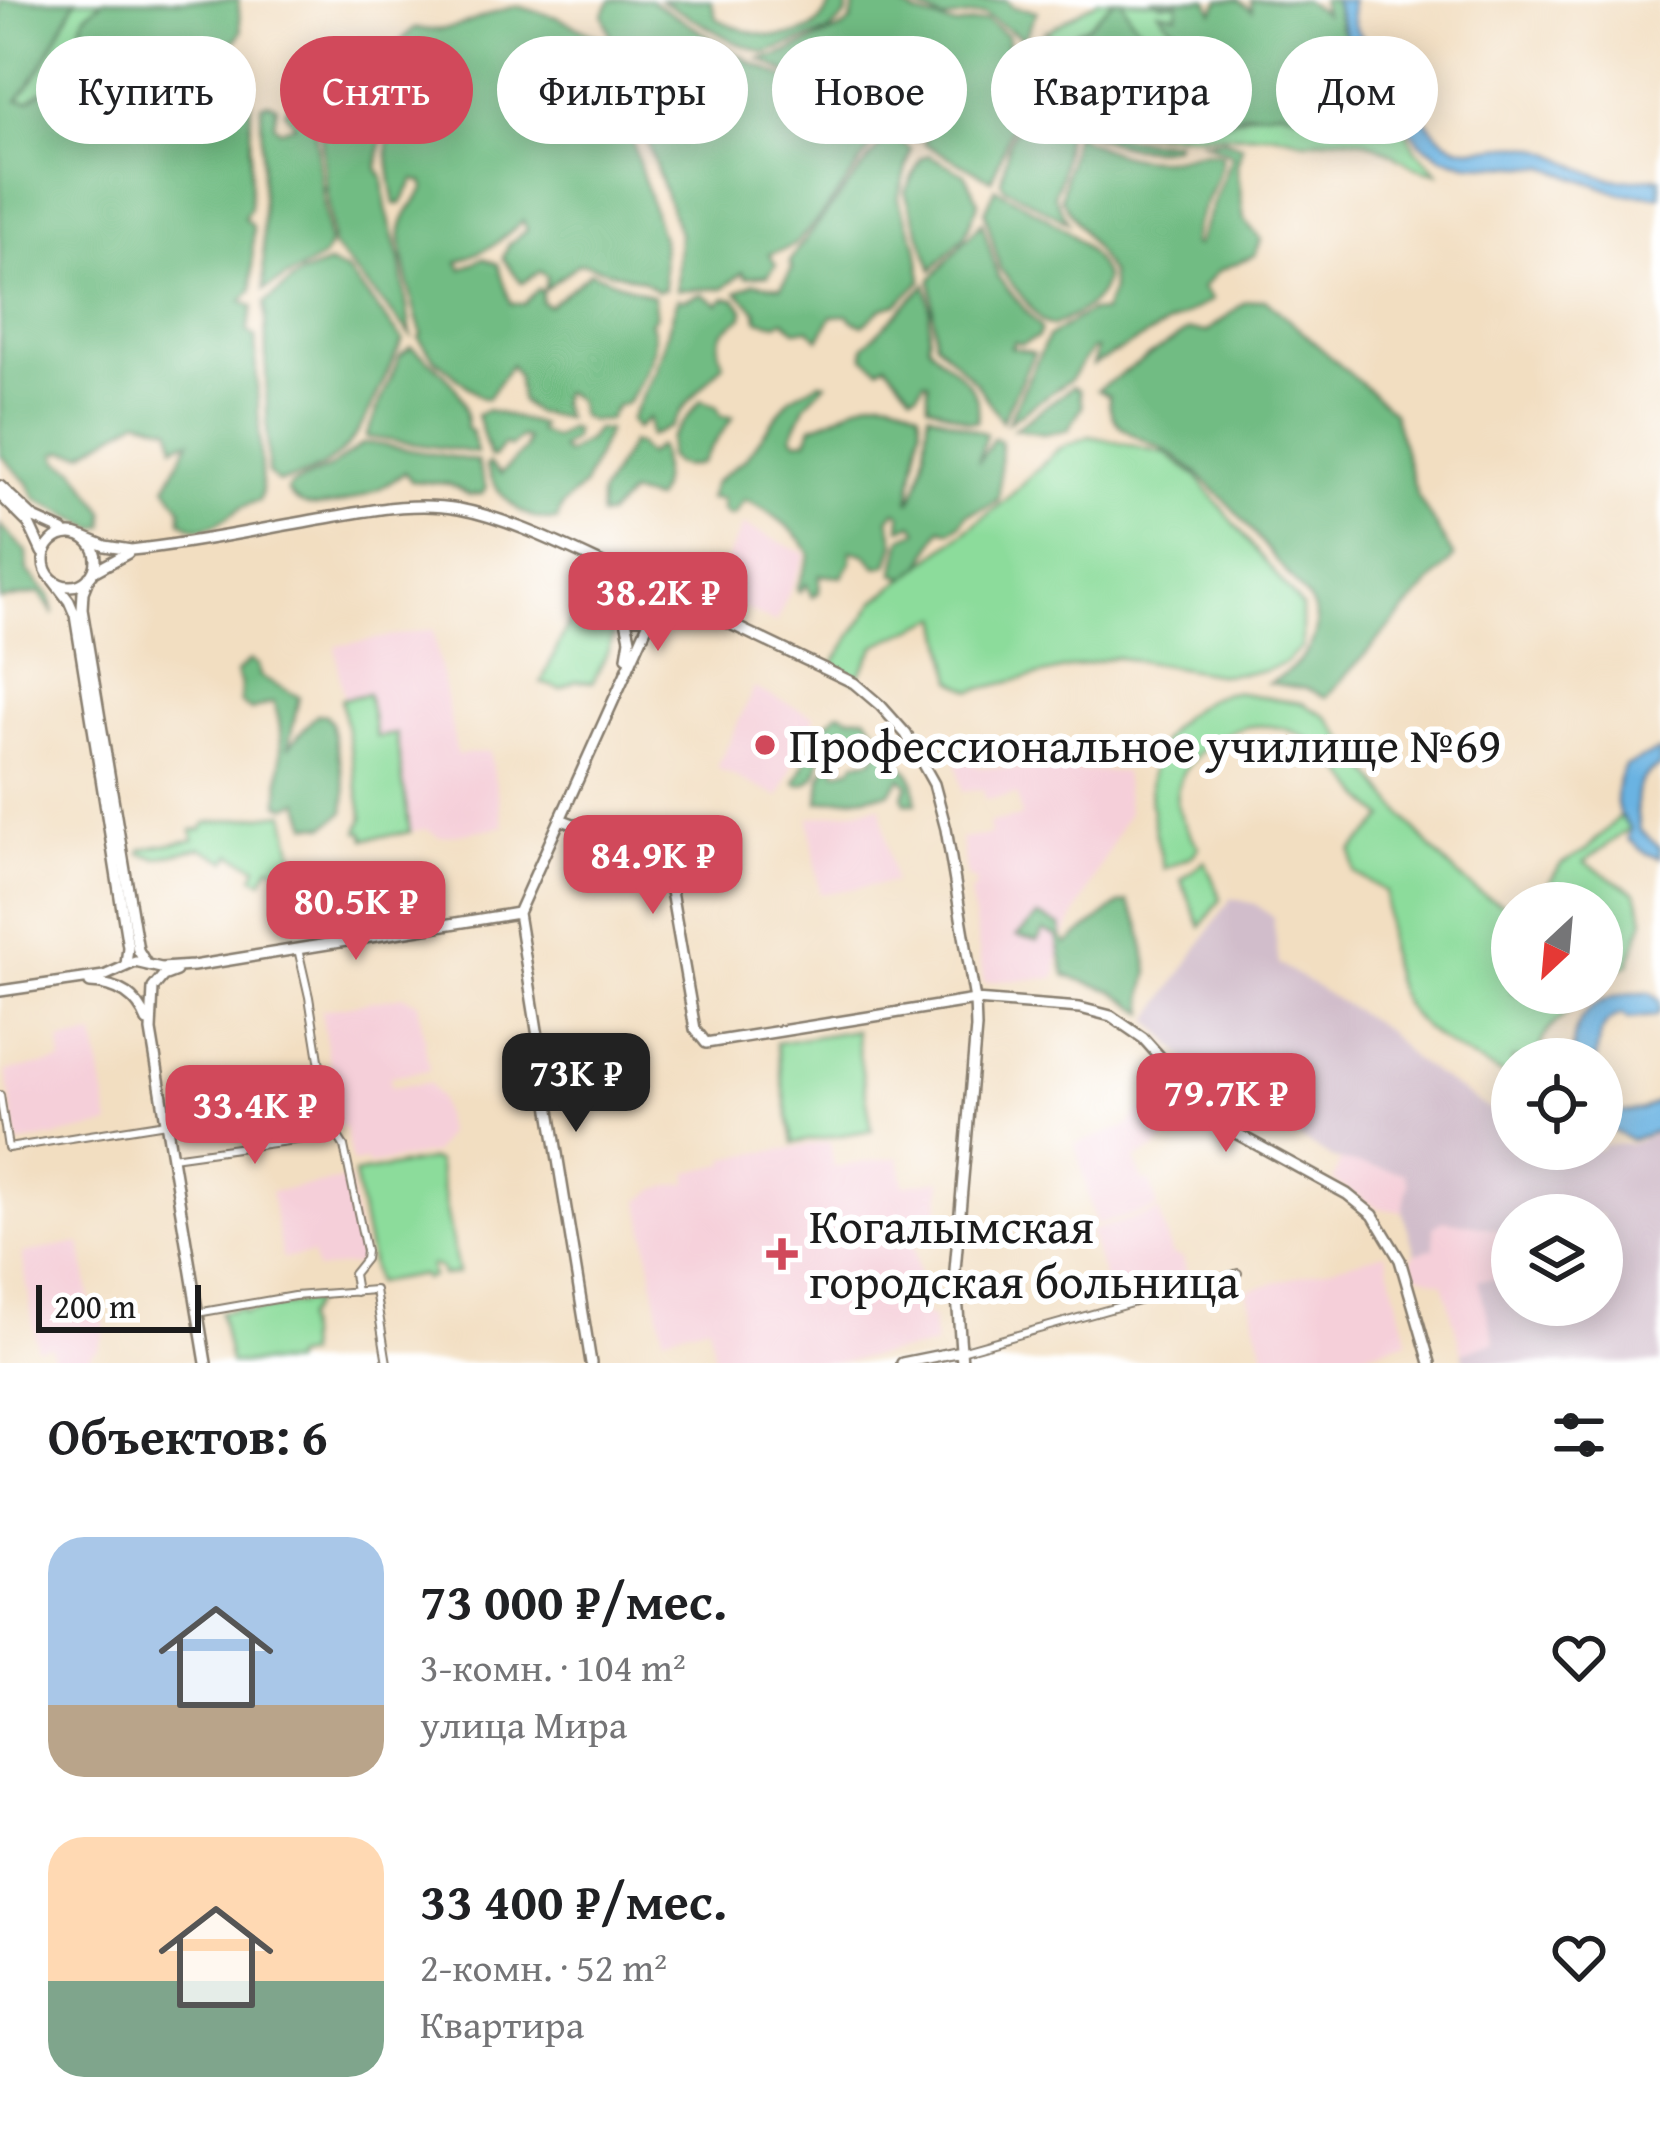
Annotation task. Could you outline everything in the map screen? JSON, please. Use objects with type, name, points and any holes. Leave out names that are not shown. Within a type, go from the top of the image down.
[{"type":"street","points":[[0,486],[41,523],[111,548],[146,548]]},
{"type":"street","points":[[0,495],[29,524],[44,568],[74,615],[128,947],[120,982],[141,1007],[151,1031]]},
{"type":"street","points":[[53,580],[72,586],[112,559],[146,548],[373,510],[433,506],[487,516],[647,584],[842,676],[881,706],[913,743],[940,801],[975,1000],[955,1270],[961,1357]]},
{"type":"street","points":[[43,557],[52,539],[79,535]]},
{"type":"street","points":[[79,535],[96,555],[82,609],[138,950],[154,973],[151,1031],[206,1363]]},
{"type":"street","points":[[563,549],[604,576],[623,608],[630,639],[623,675]]},
{"type":"street","points":[[623,608],[626,588],[647,584]]},
{"type":"street","points":[[591,1363],[518,913],[653,613],[658,598],[647,584]]},
{"type":"street","points":[[623,608],[636,619],[664,604],[675,604],[724,622]]},
{"type":"street","points":[[560,819],[632,850],[664,872],[693,1021],[700,1039],[713,1044],[975,1000],[1080,1008],[1119,1020],[1143,1038],[1221,1125],[1361,1204],[1383,1227],[1398,1256],[1430,1363]]},
{"type":"street","points":[[0,991],[70,982],[135,962],[161,968],[193,966],[518,913]]},
{"type":"street","points":[[298,949],[331,1135],[344,1146],[366,1251],[353,1274],[356,1292]]},
{"type":"street","points":[[70,982],[102,983],[144,996],[167,974],[193,966]]},
{"type":"street","points":[[0,1095],[8,1148],[166,1123]]},
{"type":"street","points":[[172,1157],[331,1135]]},
{"type":"street","points":[[902,1363],[961,1357],[1044,1328],[1238,1273]]},
{"type":"street","points":[[197,1313],[294,1296],[375,1290],[387,1363]]},
{"type":"shaded area","points":[[743,525],[806,554],[776,623],[710,593]]},
{"type":"shaded area","points":[[433,629],[457,755],[489,751],[504,826],[440,837],[426,829],[365,839],[358,832],[363,818],[335,646]]},
{"type":"shaded area","name":"Профессиональное училище №69","points":[[754,688],[815,716],[779,797],[717,768]]},
{"type":"shaded area","points":[[956,762],[979,767],[1124,772],[1128,812],[1060,945],[1056,978],[984,982],[970,892],[975,881],[967,876],[961,839],[990,835],[989,823],[1021,817],[1017,795],[985,800],[983,789],[962,792]]},
{"type":"shaded area","points":[[881,806],[894,882],[820,894],[809,818]]},
{"type":"shaded area","points":[[1231,898],[1255,904],[1273,917],[1279,964],[1386,1030],[1413,1059],[1491,1111],[1491,1170],[1623,1170],[1623,1144],[1660,1131],[1660,1363],[1465,1363],[1462,1352],[1495,1342],[1478,1280],[1491,1279],[1491,1326],[1623,1326],[1623,1194],[1491,1194],[1491,1228],[1445,1220],[1433,1226],[1435,1248],[1415,1253],[1403,1212],[1408,1183],[1404,1173],[1333,1159],[1208,1082],[1150,1020]]},
{"type":"shaded area","points":[[403,996],[418,1002],[429,1070],[390,1076],[391,1087],[429,1083],[440,1099],[446,1133],[434,1153],[367,1165],[366,1161],[352,1163],[345,1127],[339,1127],[321,1010]]},
{"type":"shaded area","points":[[95,1036],[110,1125],[18,1144],[6,1071],[62,1062],[60,1041]]},
{"type":"shaded area","points":[[1142,1107],[1173,1127],[1159,1147],[1135,1159],[1143,1182],[1150,1181],[1158,1208],[1096,1225],[1075,1144],[1128,1126]]},
{"type":"shaded area","name":"Когалымская городская больница","points":[[830,1142],[834,1167],[899,1157],[904,1185],[942,1180],[937,1231],[912,1235],[935,1346],[832,1363],[764,1363],[763,1357],[715,1363],[708,1324],[663,1336],[640,1201],[656,1189],[688,1183],[689,1172],[726,1164],[725,1158]]},
{"type":"shaded area","points":[[1340,1160],[1404,1173],[1408,1183],[1403,1212],[1379,1208],[1333,1181]]},
{"type":"shaded area","points":[[349,1179],[358,1264],[316,1270],[312,1254],[282,1259],[271,1192]]},
{"type":"shaded area","points":[[1159,1211],[1172,1254],[1183,1258],[1189,1282],[1111,1303],[1090,1231]]},
{"type":"shaded area","points":[[1445,1220],[1491,1228],[1491,1279],[1479,1280],[1495,1343],[1462,1352],[1443,1283],[1415,1273],[1411,1260],[1415,1253],[1435,1248],[1433,1225]]},
{"type":"shaded area","points":[[81,1243],[92,1312],[102,1311],[105,1331],[87,1363],[54,1363],[51,1346],[37,1348],[22,1253]]},
{"type":"shaded area","points":[[1385,1253],[1408,1340],[1331,1363],[1267,1363],[1247,1290]]},
{"type":"green space","points":[[0,0],[76,0],[57,36],[36,36],[36,75],[18,100],[36,96],[36,144],[250,144],[250,208],[244,218],[253,227],[252,290],[242,301],[253,307],[247,331],[255,337],[262,491],[259,501],[211,526],[192,527],[181,520],[181,508],[166,486],[190,440],[174,446],[171,428],[139,419],[83,453],[56,454],[59,461],[75,469],[105,512],[105,526],[96,529],[36,499],[28,483],[0,455]]},
{"type":"green space","points":[[76,0],[104,0],[85,15],[78,36],[55,36]]},
{"type":"green space","points":[[104,0],[238,0],[238,36],[78,36],[85,15]]},
{"type":"green space","points":[[611,0],[650,0],[708,36],[611,36],[603,14]]},
{"type":"green space","points":[[660,0],[711,0],[716,18],[748,31],[782,36],[772,36],[772,51],[766,53],[748,47],[748,36],[723,36]]},
{"type":"green space","points":[[832,0],[849,0],[846,16],[829,32],[782,36],[812,28]]},
{"type":"green space","points":[[856,0],[893,0],[918,15],[957,26],[986,20],[1008,36],[991,36],[991,144],[1005,144],[992,180],[925,144],[967,144],[967,36],[825,36],[851,21]]},
{"type":"green space","points":[[901,0],[937,4],[1006,0],[1013,7],[1037,11],[1025,36],[984,14],[943,20]]},
{"type":"green space","points":[[1099,0],[1114,0],[1073,36],[1049,36],[1049,30]]},
{"type":"green space","points":[[1114,0],[1122,0],[1136,24],[1153,36],[1071,36]]},
{"type":"green space","points":[[1122,0],[1178,3],[1177,15],[1160,12],[1187,36],[1152,36],[1129,14]]},
{"type":"green space","points":[[1154,0],[1208,0],[1213,12],[1220,0],[1238,0],[1252,10],[1251,0],[1304,0],[1324,14],[1321,0],[1334,0],[1345,36],[1276,36],[1276,110],[1252,112],[1252,36],[1186,36],[1158,11],[1177,15],[1178,3]]},
{"type":"green space","points":[[517,6],[597,36],[497,36],[497,144],[633,144],[662,239],[665,289],[658,291],[642,280],[585,264],[578,264],[544,290],[547,277],[540,271],[522,283],[503,258],[509,244],[527,230],[523,221],[494,245],[458,262],[462,269],[483,258],[498,264],[511,304],[524,304],[538,289],[542,302],[549,306],[591,272],[653,296],[656,316],[650,322],[654,342],[649,363],[628,402],[616,406],[608,420],[580,416],[576,400],[565,392],[560,406],[566,418],[535,413],[521,401],[511,365],[487,399],[480,397],[432,356],[419,338],[422,333],[401,230],[425,188],[423,182],[414,180],[401,204],[395,204],[388,144],[473,144],[473,36],[406,36],[414,28],[455,27]]},
{"type":"green space","points":[[748,61],[772,72],[772,144],[872,144],[803,235],[792,246],[769,254],[776,265],[768,275],[746,277],[743,272],[724,288],[677,290],[679,233],[648,144],[748,144]]},
{"type":"green space","points":[[36,70],[36,96],[18,101]]},
{"type":"green space","points":[[261,105],[277,106],[274,124],[280,130],[280,144],[317,144],[329,246],[323,258],[264,290]]},
{"type":"green space","points":[[1276,109],[1276,135],[1252,134],[1252,113]]},
{"type":"green space","points":[[322,144],[381,144],[377,168],[400,259],[411,335],[333,247]]},
{"type":"green space","points":[[882,144],[903,144],[911,149],[898,199],[917,246],[922,280],[897,304],[882,308],[863,325],[849,315],[832,316],[819,339],[809,329],[795,330],[784,320],[777,324],[758,320],[757,311],[737,292],[754,283],[781,287],[796,251]]},
{"type":"green space","points":[[1009,144],[1064,144],[1054,195],[1068,222],[1004,187],[1001,181]]},
{"type":"green space","points":[[1072,144],[1162,159],[1204,152],[1222,155],[1197,222],[1193,245],[1197,245],[1232,155],[1209,144],[1237,144],[1242,146],[1237,166],[1244,219],[1261,240],[1255,255],[1218,271],[1202,288],[1212,300],[1093,365],[1096,349],[1091,350],[1070,380],[1008,422],[1048,337],[1090,311],[1103,312],[1112,290],[1110,273],[1061,198]]},
{"type":"green space","points":[[1119,144],[1175,144],[1150,149]]},
{"type":"green space","points":[[1373,144],[1413,144],[1438,173],[1416,167]]},
{"type":"green space","points":[[929,155],[965,174],[979,202],[964,237],[932,270],[905,192],[921,158]]},
{"type":"green space","points":[[996,188],[1058,224],[1095,260],[1105,277],[1099,294],[1086,307],[1052,326],[1042,322],[1000,269],[985,212]]},
{"type":"green space","points":[[982,222],[998,277],[1041,329],[1038,337],[1014,342],[1011,347],[1034,353],[1002,421],[976,383],[935,341],[931,279]]},
{"type":"green space","points":[[328,264],[347,271],[403,340],[371,409],[346,448],[306,474],[278,482],[268,473],[265,303],[301,274]]},
{"type":"green space","points":[[926,284],[928,344],[976,395],[977,421],[928,404],[928,382],[912,394],[886,363],[879,368],[864,357],[864,346]]},
{"type":"green space","points":[[702,294],[718,304],[725,298],[735,299],[744,310],[743,317],[721,336],[724,363],[671,427],[650,436],[649,418],[636,429],[630,420],[656,369],[678,298]]},
{"type":"green space","points":[[1265,299],[1393,412],[1417,495],[1454,557],[1326,697],[1269,683],[1291,669],[1309,648],[1316,624],[1308,599],[1211,486],[1173,455],[1122,427],[1114,419],[1109,396],[1097,390],[1189,330],[1207,332],[1245,302]]},
{"type":"green space","points":[[411,347],[458,392],[477,453],[366,437],[400,356]]},
{"type":"green space","points":[[826,383],[806,404],[792,435],[796,441],[807,440],[812,426],[862,402],[887,398],[902,402],[919,411],[921,425],[909,502],[922,471],[929,412],[986,434],[978,463],[994,438],[1001,441],[999,498],[967,514],[950,531],[941,528],[922,565],[906,578],[894,574],[902,538],[918,531],[913,524],[900,529],[901,514],[896,511],[889,518],[895,543],[888,565],[877,567],[866,555],[851,550],[851,562],[842,577],[820,575],[819,592],[812,597],[806,584],[800,592],[797,589],[810,555],[792,530],[744,500],[728,516],[721,499],[709,499],[714,483],[745,459],[790,398]]},
{"type":"green space","points":[[1072,387],[1079,390],[1082,407],[1068,430],[1043,434],[1014,429]]},
{"type":"green space","points":[[701,400],[717,407],[721,416],[733,417],[700,463],[678,465],[668,455],[670,439]]},
{"type":"green space","points":[[487,410],[541,425],[538,431],[554,438],[569,428],[574,430],[573,439],[561,448],[566,454],[596,429],[608,430],[584,485],[562,506],[557,520],[522,512],[497,487],[486,466],[489,463],[501,474],[525,449],[527,439],[521,437],[510,447],[504,444],[490,457],[477,415]]},
{"type":"green space","points":[[1090,436],[1165,453],[1196,476],[1302,607],[1302,647],[1284,664],[1222,675],[1115,657],[972,691],[953,680],[940,617],[876,645],[856,681],[831,667],[875,601],[1006,500],[1058,449]]},
{"type":"green space","points":[[369,443],[477,461],[486,488],[482,494],[469,495],[449,484],[411,481],[405,472],[363,496],[327,506],[297,501],[287,490]]},
{"type":"green space","points":[[631,443],[647,455],[658,446],[662,474],[658,495],[655,500],[630,494],[608,515],[600,516],[600,495]]},
{"type":"green space","points":[[0,525],[27,552],[28,572],[50,596],[54,615],[40,593],[0,600]]},
{"type":"green space","points":[[593,593],[611,612],[613,623],[609,647],[593,682],[576,681],[561,689],[541,683],[580,599]]},
{"type":"green space","points":[[250,660],[258,665],[260,676],[299,697],[288,748],[317,714],[331,722],[346,791],[344,812],[326,826],[308,825],[300,801],[287,807],[279,804],[281,738],[273,702],[251,710],[240,703],[236,673]]},
{"type":"green space","points":[[1234,692],[1302,703],[1327,717],[1439,856],[1491,899],[1491,1014],[1565,1014],[1543,1038],[1491,1038],[1491,1068],[1448,1044],[1409,1011],[1391,965],[1386,892],[1354,872],[1352,851],[1385,818],[1326,751],[1299,734],[1271,727],[1241,728],[1200,753],[1181,778],[1177,792],[1182,818],[1199,847],[1164,869],[1151,804],[1153,763],[1172,727],[1216,696]]},
{"type":"green space","points":[[368,694],[376,737],[396,734],[410,832],[365,839],[358,832],[363,818],[341,699]]},
{"type":"green space","points":[[839,712],[866,716],[878,731],[850,748],[835,765],[836,772],[871,760],[890,744],[888,754],[911,776],[916,803],[905,803],[908,785],[901,778],[889,793],[819,802],[821,778],[832,756],[827,751],[813,779],[798,785],[819,731]]},
{"type":"green space","points":[[285,813],[294,856],[285,873],[270,866],[262,881],[253,877],[257,867],[232,854],[227,861],[201,848],[157,858],[140,853],[193,840],[192,830],[206,823]]},
{"type":"green space","points":[[1620,816],[1630,828],[1584,862],[1618,882],[1550,882],[1561,864],[1586,850]]},
{"type":"green space","points":[[1205,861],[1221,899],[1201,927],[1181,880]]},
{"type":"green space","points":[[1623,885],[1636,893],[1644,919],[1629,964],[1623,967]]},
{"type":"green space","points":[[1128,902],[1140,925],[1149,971],[1146,1013],[1113,991],[1065,975],[1057,936],[1044,931],[1037,941],[1017,936],[1039,916],[1061,926],[1067,944]]},
{"type":"green space","points":[[855,1030],[872,1130],[793,1143],[776,1043]]},
{"type":"green space","points":[[437,1162],[458,1273],[442,1276],[434,1265],[430,1266],[432,1277],[375,1283],[354,1174]]},
{"type":"green space","points":[[316,1300],[304,1319],[306,1355],[292,1358],[292,1363],[230,1363],[220,1312],[241,1309],[243,1313]]},
{"type":"water","points":[[1334,0],[1352,0],[1354,22],[1362,36],[1345,34]]},
{"type":"water","points":[[1438,134],[1465,148],[1527,146],[1614,179],[1660,178],[1660,196],[1622,194],[1546,167],[1469,164],[1442,157],[1422,144],[1438,144]]},
{"type":"water","points":[[1660,750],[1660,767],[1644,777],[1636,801],[1640,830],[1660,848],[1660,858],[1628,839],[1630,828],[1616,798],[1625,766]]},
{"type":"water","points":[[1650,993],[1659,1000],[1660,1011],[1655,1016],[1628,1019],[1622,1014],[1623,995]]},
{"type":"water","points":[[1585,1014],[1622,1014],[1609,1021],[1599,1038],[1574,1038]]},
{"type":"water","points":[[1660,1100],[1660,1130],[1630,1140],[1623,1136],[1623,1112],[1642,1110]]},
{"type":"place","name":"Профессиональное училище №69","points":[[765,745]]},
{"type":"place","name":"Когалымская городская больница","points":[[782,1254]]}]
